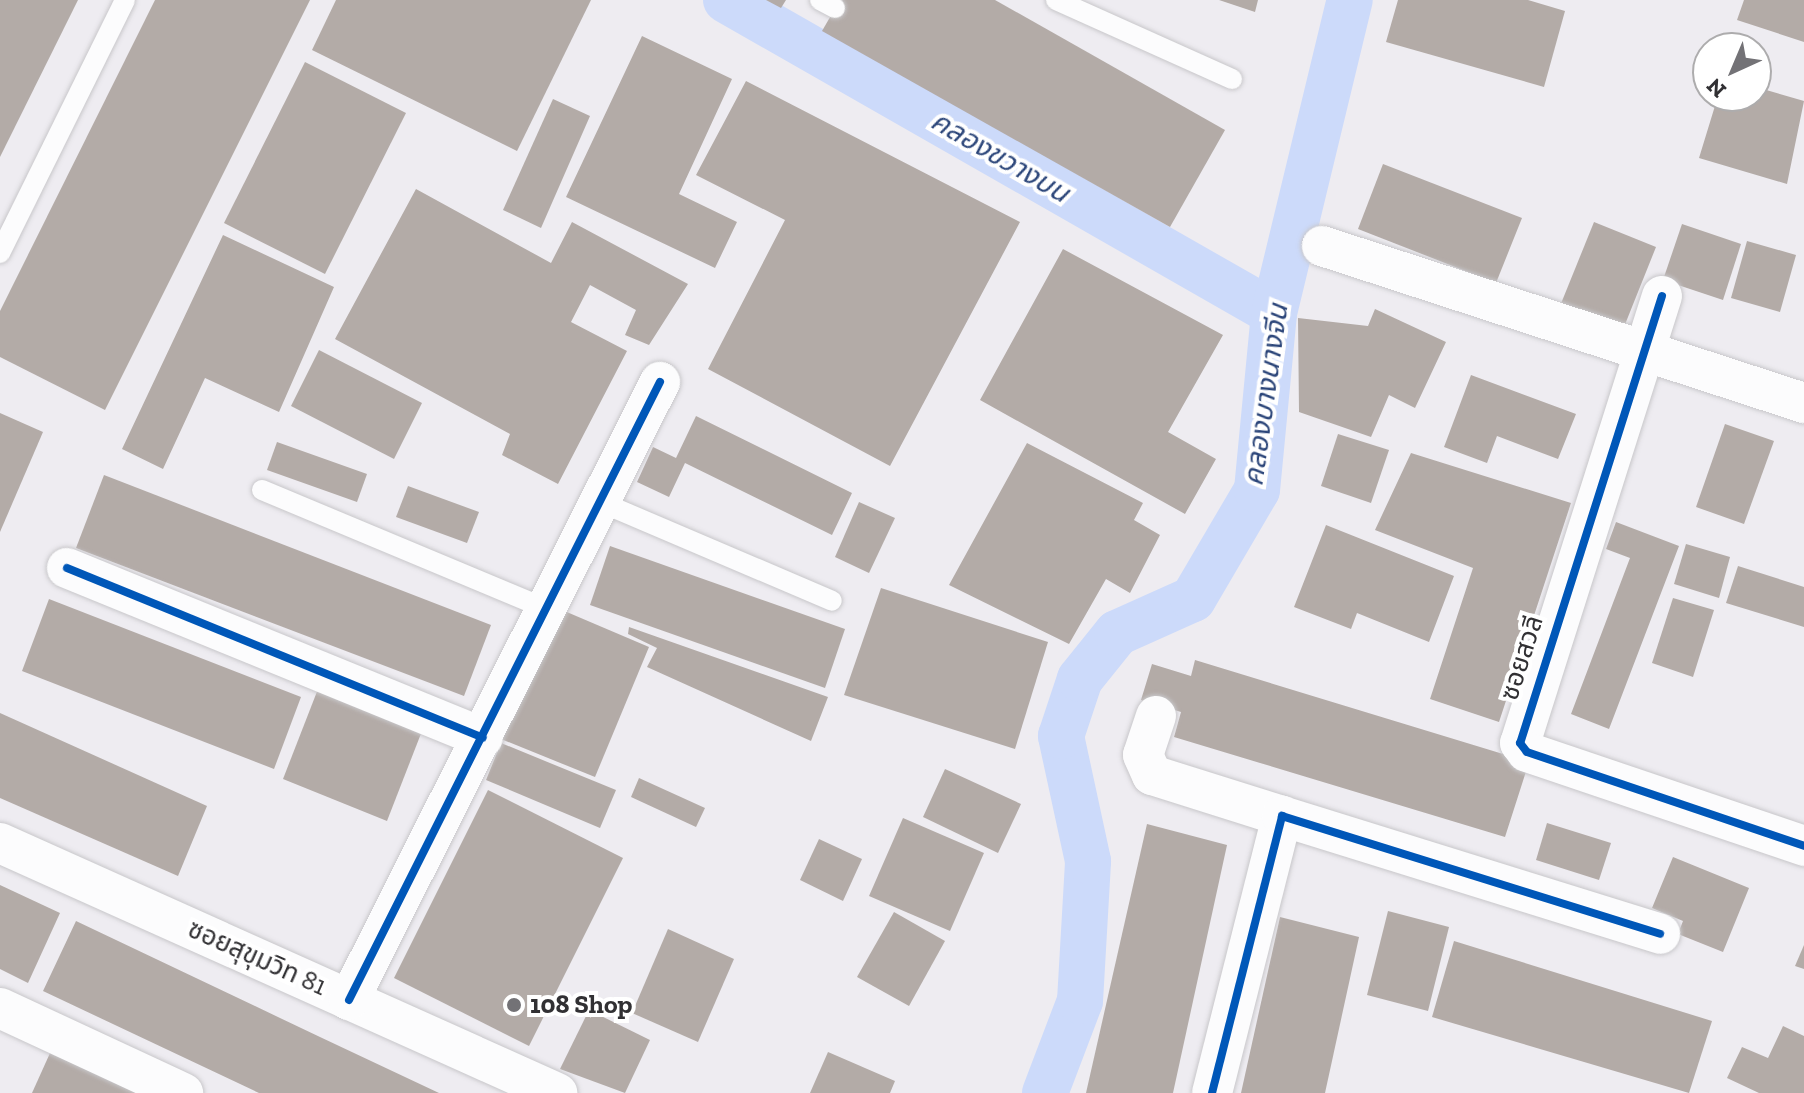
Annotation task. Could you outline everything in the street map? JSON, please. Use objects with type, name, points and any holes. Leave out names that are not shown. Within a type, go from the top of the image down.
[{"type":"street","points":[[1322,246],[1804,403]]},
{"type":"street","name":"ซอยสวลี","points":[[1662,296],[1520,743],[1527,752],[1804,846]]},
{"type":"street","points":[[349,1000],[660,382]]},
{"type":"street","points":[[67,568],[483,738]]},
{"type":"street","points":[[1156,716],[1143,755],[1152,775],[1660,934]]},
{"type":"street","points":[[1212,1093],[1282,816]]},
{"type":"street","name":"ซอยสุขุมวิท 81","points":[[0,843],[544,1090]]},
{"type":"street","points":[[0,1008],[183,1093]]},
{"type":"lane","points":[[0,253],[125,0]]},
{"type":"lane","points":[[1056,0],[1232,79]]},
{"type":"lane","points":[[262,490],[544,608]]},
{"type":"lane","points":[[598,501],[832,601]]},
{"type":"building","points":[[0,0],[78,0],[0,157]]},
{"type":"building","points":[[155,0],[310,0],[105,410],[0,357],[0,311]]},
{"type":"building","points":[[336,0],[591,0],[517,151],[312,50]]},
{"type":"building","points":[[766,0],[786,0],[781,8]]},
{"type":"building","points":[[840,0],[995,0],[1225,130],[1170,227],[822,31]]},
{"type":"building","points":[[1219,0],[1258,0],[1255,12]]},
{"type":"building","points":[[1398,0],[1528,0],[1565,11],[1544,87],[1386,42]]},
{"type":"building","points":[[1744,0],[1804,0],[1804,42],[1737,20]]},
{"type":"building","points":[[642,36],[732,79],[679,194],[737,222],[715,268],[566,197]]},
{"type":"building","points":[[305,62],[406,113],[325,274],[224,223]]},
{"type":"building","points":[[746,81],[1020,222],[890,466],[708,369],[785,220],[696,175]]},
{"type":"building","points":[[1772,92],[1804,101],[1787,184],[1699,158],[1713,112],[1772,112]]},
{"type":"building","points":[[553,99],[590,116],[541,228],[503,210]]},
{"type":"building","points":[[1383,164],[1522,218],[1496,283],[1358,229]]},
{"type":"building","points":[[416,189],[551,263],[572,222],[688,284],[649,345],[625,335],[636,310],[590,285],[571,322],[627,351],[558,484],[502,455],[510,434],[335,339]]},
{"type":"building","points":[[1594,222],[1656,247],[1622,332],[1560,306]]},
{"type":"building","points":[[1682,224],[1741,244],[1723,300],[1663,280]]},
{"type":"building","points":[[223,235],[334,287],[279,412],[205,378],[163,469],[122,449]]},
{"type":"building","points":[[1747,241],[1796,255],[1780,312],[1731,298]]},
{"type":"building","points":[[1063,249],[1223,335],[1168,432],[1216,459],[1185,514],[980,400]]},
{"type":"building","points":[[1375,309],[1446,342],[1415,408],[1389,395],[1371,437],[1299,412],[1298,318],[1368,326]]},
{"type":"building","points":[[319,350],[422,403],[394,459],[291,406]]},
{"type":"building","points":[[1471,375],[1576,414],[1558,459],[1497,436],[1487,463],[1444,447]]},
{"type":"building","points":[[0,413],[43,432],[0,532]]},
{"type":"building","points":[[696,416],[852,493],[832,535],[685,463],[669,497],[637,482],[653,447],[676,458]]},
{"type":"building","points":[[1725,424],[1774,441],[1744,524],[1696,507]]},
{"type":"building","points":[[1338,434],[1389,450],[1371,503],[1321,486]]},
{"type":"building","points":[[277,442],[367,474],[357,502],[267,470]]},
{"type":"building","points":[[1027,443],[1143,503],[1134,520],[1160,535],[1130,593],[1106,579],[1069,644],[949,585]]},
{"type":"building","points":[[1411,453],[1571,503],[1499,722],[1430,699],[1473,568],[1375,530]]},
{"type":"building","points":[[104,475],[491,625],[464,696],[76,548]]},
{"type":"building","points":[[408,486],[479,512],[467,543],[396,517]]},
{"type":"building","points":[[859,502],[895,518],[869,573],[835,557]]},
{"type":"building","points":[[1616,522],[1679,546],[1609,729],[1571,714],[1630,558],[1606,549]]},
{"type":"building","points":[[1326,525],[1454,576],[1429,642],[1357,613],[1351,629],[1294,607]]},
{"type":"building","points":[[1686,544],[1730,557],[1719,598],[1674,584]]},
{"type":"building","points":[[610,546],[845,629],[825,688],[590,605]]},
{"type":"building","points":[[1738,566],[1804,587],[1804,627],[1726,603]]},
{"type":"building","points":[[881,588],[1048,642],[1015,749],[844,695]]},
{"type":"building","points":[[1673,598],[1714,610],[1693,677],[1652,663]]},
{"type":"building","points":[[49,599],[301,697],[274,769],[22,671]]},
{"type":"building","points":[[555,607],[649,647],[595,777],[501,739]]},
{"type":"building","points":[[629,627],[828,697],[811,741],[647,667],[657,648],[628,634]]},
{"type":"building","points":[[1195,660],[1529,762],[1505,837],[1174,737],[1181,712],[1141,700],[1152,664],[1191,676]]},
{"type":"building","points":[[318,689],[422,731],[387,821],[283,779]]},
{"type":"building","points":[[0,713],[207,806],[178,876],[0,798]]},
{"type":"building","points":[[501,743],[616,790],[600,828],[486,780]]},
{"type":"building","points":[[945,769],[1021,804],[998,853],[923,817]]},
{"type":"building","points":[[639,778],[705,808],[696,827],[631,797]]},
{"type":"building","points":[[488,790],[623,858],[529,1046],[394,978]]},
{"type":"building","points":[[903,818],[984,853],[950,931],[869,896]]},
{"type":"building","points":[[1547,823],[1611,843],[1599,880],[1536,860]]},
{"type":"building","points":[[1147,824],[1227,845],[1173,1093],[1086,1093]]},
{"type":"building","points":[[819,839],[862,859],[843,901],[800,880]]},
{"type":"building","points":[[1673,857],[1749,888],[1723,952],[1678,934],[1683,921],[1652,908]]},
{"type":"building","points":[[0,885],[60,913],[28,983],[0,969]]},
{"type":"building","points":[[1388,911],[1449,927],[1428,1011],[1367,995]]},
{"type":"building","points":[[894,912],[945,941],[909,1006],[857,977]]},
{"type":"building","points":[[1280,917],[1359,937],[1325,1093],[1241,1093]]},
{"type":"building","points":[[76,921],[439,1093],[259,1093],[43,991]]},
{"type":"building","points":[[668,929],[734,959],[698,1042],[632,1013]]},
{"type":"building","points":[[1454,941],[1712,1021],[1689,1093],[1432,1017]]},
{"type":"building","points":[[1804,945],[1804,969],[1795,966]]},
{"type":"building","points":[[589,1010],[650,1040],[625,1093],[560,1069]]},
{"type":"building","points":[[1783,1026],[1804,1036],[1804,1093],[1759,1093],[1727,1078],[1742,1047],[1768,1058]]},
{"type":"building","points":[[55,1042],[168,1093],[32,1093]]},
{"type":"building","points":[[828,1052],[895,1081],[890,1093],[810,1093]]},
{"type":"waterway","name":"คลองขวางบน","points":[[726,0],[1274,313]]},
{"type":"waterway","name":"คลองบางนางจีน","points":[[1045,1093],[1080,1001],[1088,861],[1061,736],[1080,679],[1117,633],[1193,599],[1257,490],[1274,313],[1350,0]]},
{"type":"cycle path","points":[[1662,296],[1520,743],[1527,752],[1804,846]]},
{"type":"cycle path","points":[[349,1000],[660,382]]},
{"type":"cycle path","points":[[67,568],[483,738]]},
{"type":"cycle path","points":[[1212,1093],[1282,816],[1660,934]]},
{"type":"place","name":"108 Shop","points":[[514,1005]]}]
